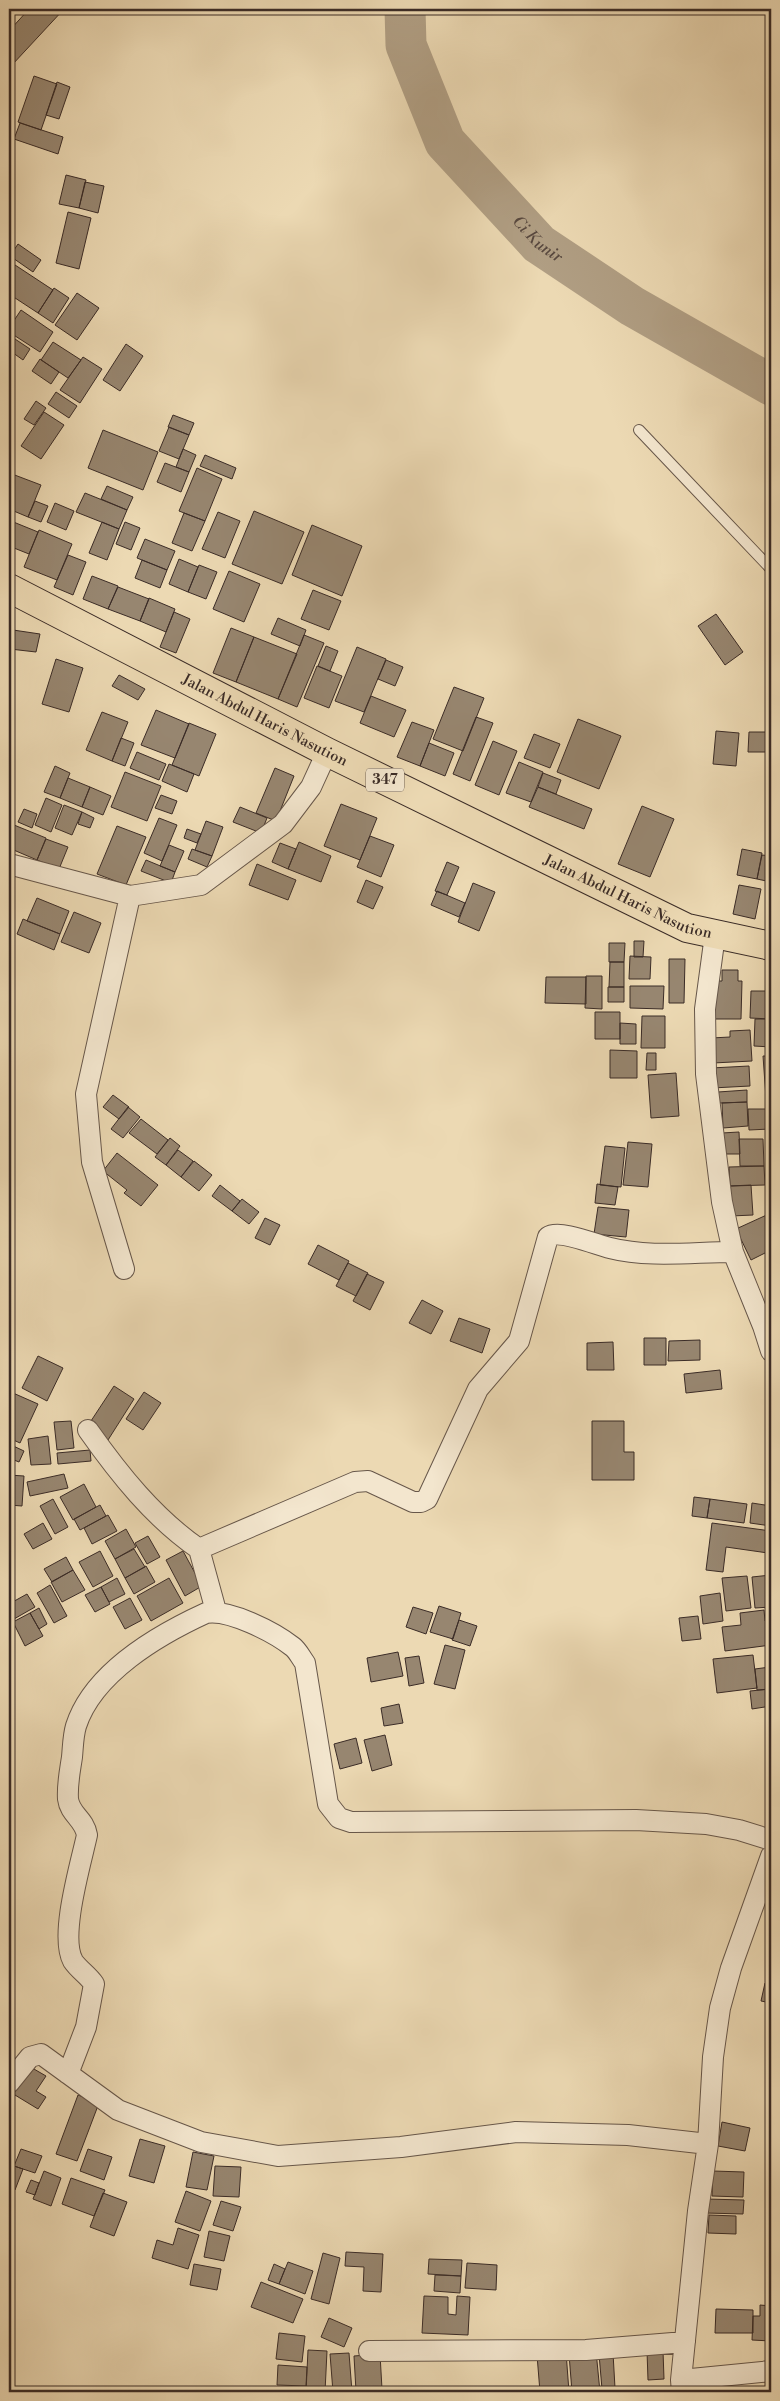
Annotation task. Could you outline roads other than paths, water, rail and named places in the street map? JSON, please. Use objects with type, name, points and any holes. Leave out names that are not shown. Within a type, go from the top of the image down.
[{"type":"main road","name":"Jalan Abdul Haris Nasution","points":[[9,588],[327,752],[687,928],[771,946]]},
{"type":"street","points":[[9,864],[130,896],[201,886],[283,824],[310,787],[327,752]]},
{"type":"street","points":[[124,1269],[92,1162],[86,1094],[130,896]]},
{"type":"street","points":[[715,935],[705,1009],[706,1074],[722,1202],[733,1252],[767,1325],[771,1351]]},
{"type":"street","points":[[199,1549],[355,1482],[368,1482],[413,1502],[421,1502],[427,1499],[478,1389],[519,1341],[546,1242],[552,1234],[613,1249],[630,1251],[733,1252]]},
{"type":"street","points":[[88,1430],[108,1459],[156,1513],[199,1549],[216,1611]]},
{"type":"street","points":[[68,2074],[86,2027],[94,1984],[89,1975],[74,1961],[67,1940],[87,1834],[85,1824],[71,1810],[68,1800],[68,1782],[76,1726],[91,1698],[124,1661],[189,1621],[216,1611],[276,1635],[295,1649],[305,1663],[328,1804],[339,1818],[350,1822],[636,1820],[706,1824],[739,1830],[771,1840]]},
{"type":"street","points":[[771,1856],[731,1968],[720,2008],[713,2058],[708,2144],[698,2211],[682,2386],[771,2371]]},
{"type":"street","points":[[9,2083],[30,2057],[38,2054],[118,2110],[201,2142],[278,2156],[401,2148],[516,2132],[628,2135],[708,2144]]},
{"type":"street","points":[[369,2350],[586,2350],[686,2342]]},
{"type":"lane","points":[[639,430],[771,569]]},
{"type":"waterway","name":"Ci Kunir","points":[[405,9],[406,45],[445,142],[539,244],[632,306],[771,385]]}]
